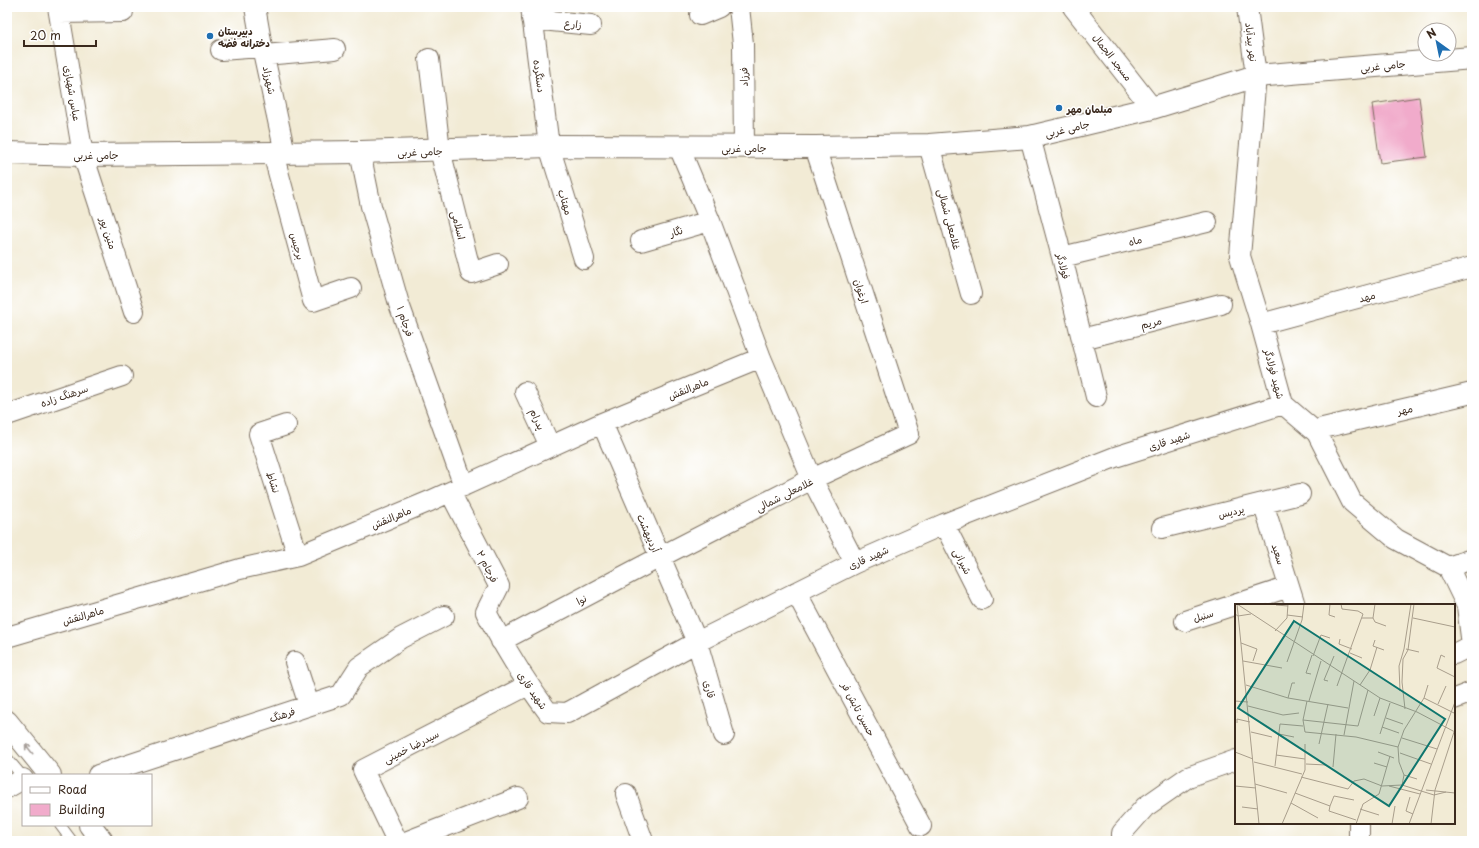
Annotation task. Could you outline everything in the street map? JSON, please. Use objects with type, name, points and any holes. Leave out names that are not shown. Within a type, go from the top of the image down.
[{"type":"street","name":"شهرزاد","points":[[255,7],[279,153]]},
{"type":"street","points":[[700,15],[719,7]]},
{"type":"street","name":"فرزاد","points":[[739,7],[743,44],[744,147]]},
{"type":"street","name":"مسجد الجمال","points":[[1073,7],[1152,108]]},
{"type":"street","name":"نهر بیدآباد","points":[[1247,7],[1256,76]]},
{"type":"street","points":[[59,10],[123,12]]},
{"type":"street","name":"عباس شهبازی","points":[[59,10],[83,155]]},
{"type":"street","name":"زارع","points":[[531,13],[591,25]]},
{"type":"street","name":"دستگرده","points":[[531,13],[549,146]]},
{"type":"street","points":[[221,50],[263,51],[335,49]]},
{"type":"street","name":"جامی غربی","points":[[7,153],[83,155],[360,152],[549,146],[815,147],[929,145],[1030,137],[1152,108],[1256,76],[1472,58]]},
{"type":"street","points":[[429,59],[440,150]]},
{"type":"street","name":"شهید فولادگر","points":[[1256,76],[1240,256],[1281,397],[1326,428],[1352,502],[1396,539],[1459,563],[1472,645]]},
{"type":"street","name":"فولادگر","points":[[1030,137],[1062,257],[1096,396]]},
{"type":"street","name":"غلامعلی شمالی","points":[[929,145],[971,294]]},
{"type":"street","name":"مهتاب","points":[[549,146],[584,259]]},
{"type":"street","points":[[679,147],[710,221],[761,358],[812,479],[855,563]]},
{"type":"street","name":"ارغوان","points":[[815,147],[909,434]]},
{"type":"street","name":"اسلامی","points":[[440,150],[471,273],[498,264]]},
{"type":"street","name":"فرجام ۱","points":[[360,152],[371,206],[457,489]]},
{"type":"street","name":"برجیس","points":[[279,153],[313,300],[351,288]]},
{"type":"street","name":"متین پور","points":[[83,155],[134,312]]},
{"type":"street","name":"نگار","points":[[641,241],[710,221]]},
{"type":"street","name":"ماه","points":[[1062,257],[1207,222]]},
{"type":"street","name":"مهد","points":[[1261,324],[1472,267]]},
{"type":"street","name":"مریم","points":[[1082,339],[1221,304]]},
{"type":"street","name":"ماهرالنقش","points":[[7,637],[240,569],[298,556],[457,489],[602,423],[761,358]]},
{"type":"street","name":"سرهنگ زاده","points":[[7,415],[122,376]]},
{"type":"street","name":"پدرام","points":[[525,392],[550,446]]},
{"type":"street","name":"مهر","points":[[1326,428],[1472,393]]},
{"type":"street","name":"شهید قاری","points":[[501,641],[528,685],[548,712],[567,713],[697,642],[855,563],[944,524],[1115,457],[1281,397]]},
{"type":"street","name":"اُردیبهشت","points":[[602,423],[697,642]]},
{"type":"street","name":"نشاط","points":[[286,425],[258,434],[298,556]]},
{"type":"street","name":"غلامعلی شمالی","points":[[660,557],[812,479],[909,434]]},
{"type":"street","name":"فرجام ۲","points":[[457,489],[499,586],[486,612],[501,641]]},
{"type":"street","name":"پردیس","points":[[1162,528],[1300,494]]},
{"type":"street","name":"سعید","points":[[1263,503],[1292,596]]},
{"type":"street","name":"شیرانی","points":[[944,524],[982,599]]},
{"type":"street","name":"نوا","points":[[501,641],[660,557]]},
{"type":"street","name":"حسین تابش فر","points":[[796,592],[921,826]]},
{"type":"street","name":"سنبل","points":[[1258,604],[1292,596]]},
{"type":"street","name":"سنبل","points":[[1185,621],[1235,609]]},
{"type":"street","name":"فرهنگ","points":[[101,774],[341,694],[359,667],[401,638],[444,616]]},
{"type":"street","name":"قاری","points":[[697,642],[724,735]]},
{"type":"street","points":[[1455,654],[1472,645]]},
{"type":"street","points":[[295,662],[309,705]]},
{"type":"street","name":"سیدرضا خمینی","points":[[397,841],[363,770],[528,685]]},
{"type":"street","points":[[1455,699],[1472,692]]},
{"type":"street","points":[[7,722],[41,772]]},
{"type":"street","points":[[1122,841],[1122,833],[1145,807],[1188,777],[1235,760]]},
{"type":"street","points":[[7,788],[22,779]]},
{"type":"street","points":[[626,794],[643,841]]},
{"type":"street","points":[[408,841],[518,798]]},
{"type":"street","points":[[1359,824],[1359,841]]},
{"type":"street","points":[[91,826],[102,841]]},
{"type":"lane","points":[[7,758],[22,777]]},
{"type":"lane","points":[[61,826],[72,841]]},
{"type":"building","points":[[1419,97],[1427,157],[1380,163],[1372,104]]},
{"type":"building","points":[[1472,297],[1472,306],[1471,306],[1469,298]]},
{"type":"place","name":"دبیرستان دخترانه فضه","points":[[210,36]]},
{"type":"place","name":"مبلمان مهر","points":[[1059,108]]}]
